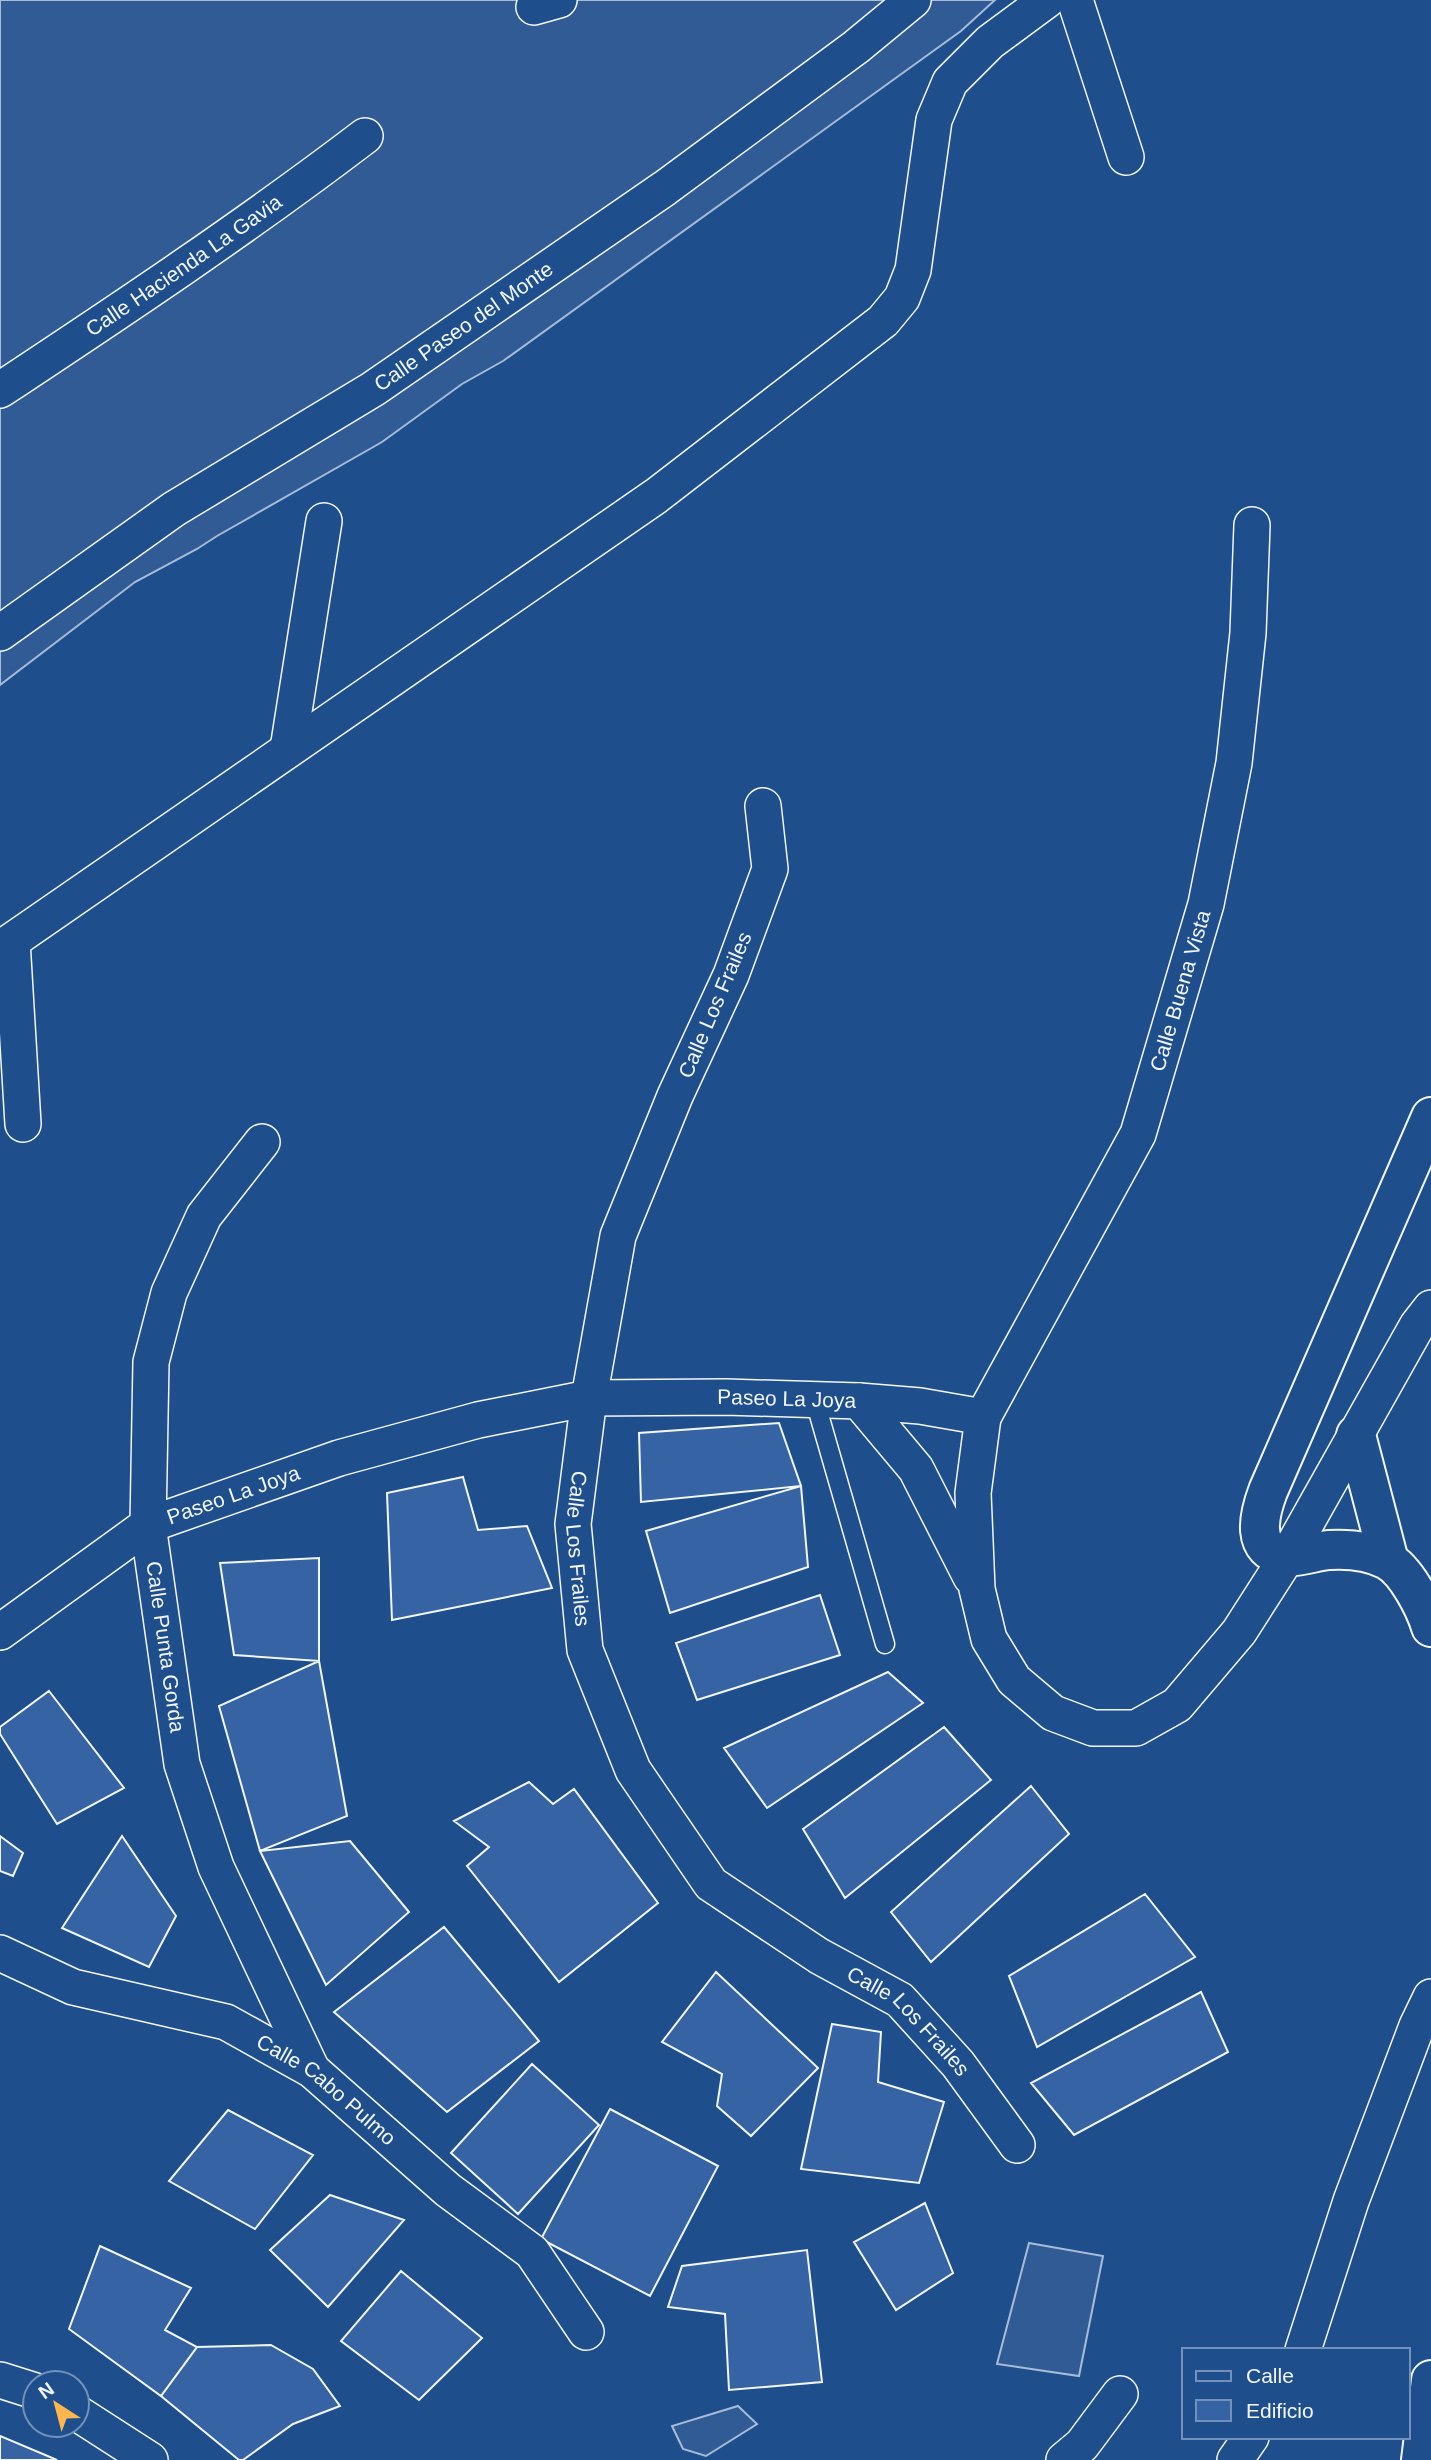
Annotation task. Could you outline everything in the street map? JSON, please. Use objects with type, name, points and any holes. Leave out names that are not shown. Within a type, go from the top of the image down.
[{"type":"highway","points":[[1431,1117],[1263,1504],[1259,1528],[1261,1542],[1273,1552],[1287,1557],[1328,1550],[1369,1553],[1389,1561],[1413,1588],[1431,1627]]},
{"type":"highway","points":[[1356,1435],[1389,1561]]},
{"type":"highway","points":[[1421,2460],[1431,2380]]},
{"type":"street","name":"Calle Paseo del Monte","points":[[0,633],[174,509],[373,389],[665,188],[856,47],[913,0]]},
{"type":"street","points":[[23,1124],[6,945],[656,496],[883,321],[902,298],[913,270],[934,120],[950,82],[990,42],[1047,0]]},
{"type":"street","points":[[1075,0],[1126,157]]},
{"type":"street","name":"Calle Hacienda La Gavia","points":[[0,390],[127,306],[365,136]]},
{"type":"street","points":[[288,748],[324,521]]},
{"type":"street","name":"Calle Buena Vista","points":[[984,1417],[1138,1134],[1142,1122],[1206,904],[1234,763],[1248,633],[1252,525]]},
{"type":"street","name":"Calle Los Frailes","points":[[763,806],[770,869],[731,975],[675,1096],[618,1236],[589,1398],[573,1524],[585,1650],[633,1770],[711,1884],[819,1956],[900,2000],[958,2064],[1017,2145]]},
{"type":"street","name":"Calle Punta Gorda","points":[[262,1142],[204,1216],[169,1293],[151,1362],[148,1525],[182,1764],[216,1867],[312,2070]]},
{"type":"street","points":[[984,1417],[973,1493],[977,1589],[989,1639],[1014,1680],[1053,1713],[1093,1728],[1136,1728],[1177,1705],[1240,1632],[1287,1557],[1417,1326],[1431,1308]]},
{"type":"street","name":"Paseo La Joya","points":[[0,1632],[148,1525],[339,1458],[478,1420],[589,1398],[726,1397],[920,1406],[984,1417]]},
{"type":"street","points":[[859,1402],[916,1469],[977,1589]]},
{"type":"street","name":"Calle Cabo Pulmo","points":[[0,1953],[73,1987],[226,2022],[312,2070],[448,2190],[532,2252],[586,2332]]},
{"type":"street","points":[[1304,2348],[1351,2201],[1416,2026],[1431,1997]]},
{"type":"street","points":[[0,2380],[21,2387]]},
{"type":"street","points":[[1064,2460],[1082,2445],[1120,2394]]},
{"type":"street","points":[[91,2422],[150,2460]]},
{"type":"street","points":[[1235,2460],[1250,2439]]},
{"type":"lane","points":[[815,1401],[885,1644]]},
{"type":"shaded area","points":[[0,0],[995,0],[961,31],[503,361],[462,384],[382,442],[135,582],[0,685]]},
{"type":"shaded area","points":[[1029,2243],[1103,2256],[1079,2376],[997,2364]]},
{"type":"shaded area","points":[[738,2406],[757,2424],[706,2456],[683,2449],[672,2426]]},
{"type":"building","points":[[779,1423],[801,1486],[641,1502],[639,1433]]},
{"type":"building","points":[[463,1477],[478,1530],[527,1526],[552,1588],[392,1620],[387,1493]]},
{"type":"building","points":[[801,1486],[808,1567],[670,1613],[646,1531]]},
{"type":"building","points":[[319,1558],[319,1661],[234,1655],[220,1563]]},
{"type":"building","points":[[820,1595],[840,1655],[697,1700],[676,1643]]},
{"type":"building","points":[[319,1661],[347,1816],[260,1851],[219,1706]]},
{"type":"building","points":[[888,1672],[923,1703],[767,1808],[724,1748]]},
{"type":"building","points":[[49,1691],[124,1788],[57,1824],[0,1734],[0,1727]]},
{"type":"building","points":[[944,1727],[991,1780],[845,1898],[803,1829]]},
{"type":"building","points":[[529,1782],[553,1804],[574,1789],[658,1903],[559,1982],[467,1866],[489,1847],[454,1821]]},
{"type":"building","points":[[1031,1786],[1069,1834],[931,1962],[891,1912]]},
{"type":"building","points":[[0,1836],[23,1853],[13,1876],[0,1871]]},
{"type":"building","points":[[122,1836],[176,1916],[149,1967],[62,1928]]},
{"type":"building","points":[[350,1841],[409,1912],[326,1985],[260,1851]]},
{"type":"building","points":[[1145,1894],[1195,1957],[1037,2047],[1009,1976]]},
{"type":"building","points":[[444,1927],[539,2041],[447,2112],[334,2012]]},
{"type":"building","points":[[716,1972],[818,2068],[751,2136],[717,2106],[722,2074],[662,2042]]},
{"type":"building","points":[[1201,1992],[1228,2052],[1074,2135],[1031,2083]]},
{"type":"building","points":[[832,2024],[881,2032],[878,2082],[944,2102],[919,2183],[801,2169]]},
{"type":"building","points":[[532,2064],[599,2125],[518,2214],[451,2153]]},
{"type":"building","points":[[610,2109],[718,2166],[650,2296],[541,2239]]},
{"type":"building","points":[[228,2110],[313,2155],[255,2229],[169,2181]]},
{"type":"building","points":[[330,2195],[404,2220],[328,2307],[270,2250]]},
{"type":"building","points":[[925,2203],[953,2273],[896,2310],[854,2242]]},
{"type":"building","points":[[100,2246],[191,2288],[165,2330],[197,2347],[161,2396],[69,2329]]},
{"type":"building","points":[[807,2250],[822,2382],[729,2390],[725,2314],[668,2307],[682,2266]]},
{"type":"building","points":[[401,2271],[482,2338],[419,2400],[341,2341]]},
{"type":"building","points":[[271,2345],[313,2369],[340,2406],[293,2424],[243,2460],[239,2460],[161,2396],[197,2347]]},
{"type":"building","points":[[0,2436],[57,2460],[0,2460]]}]
